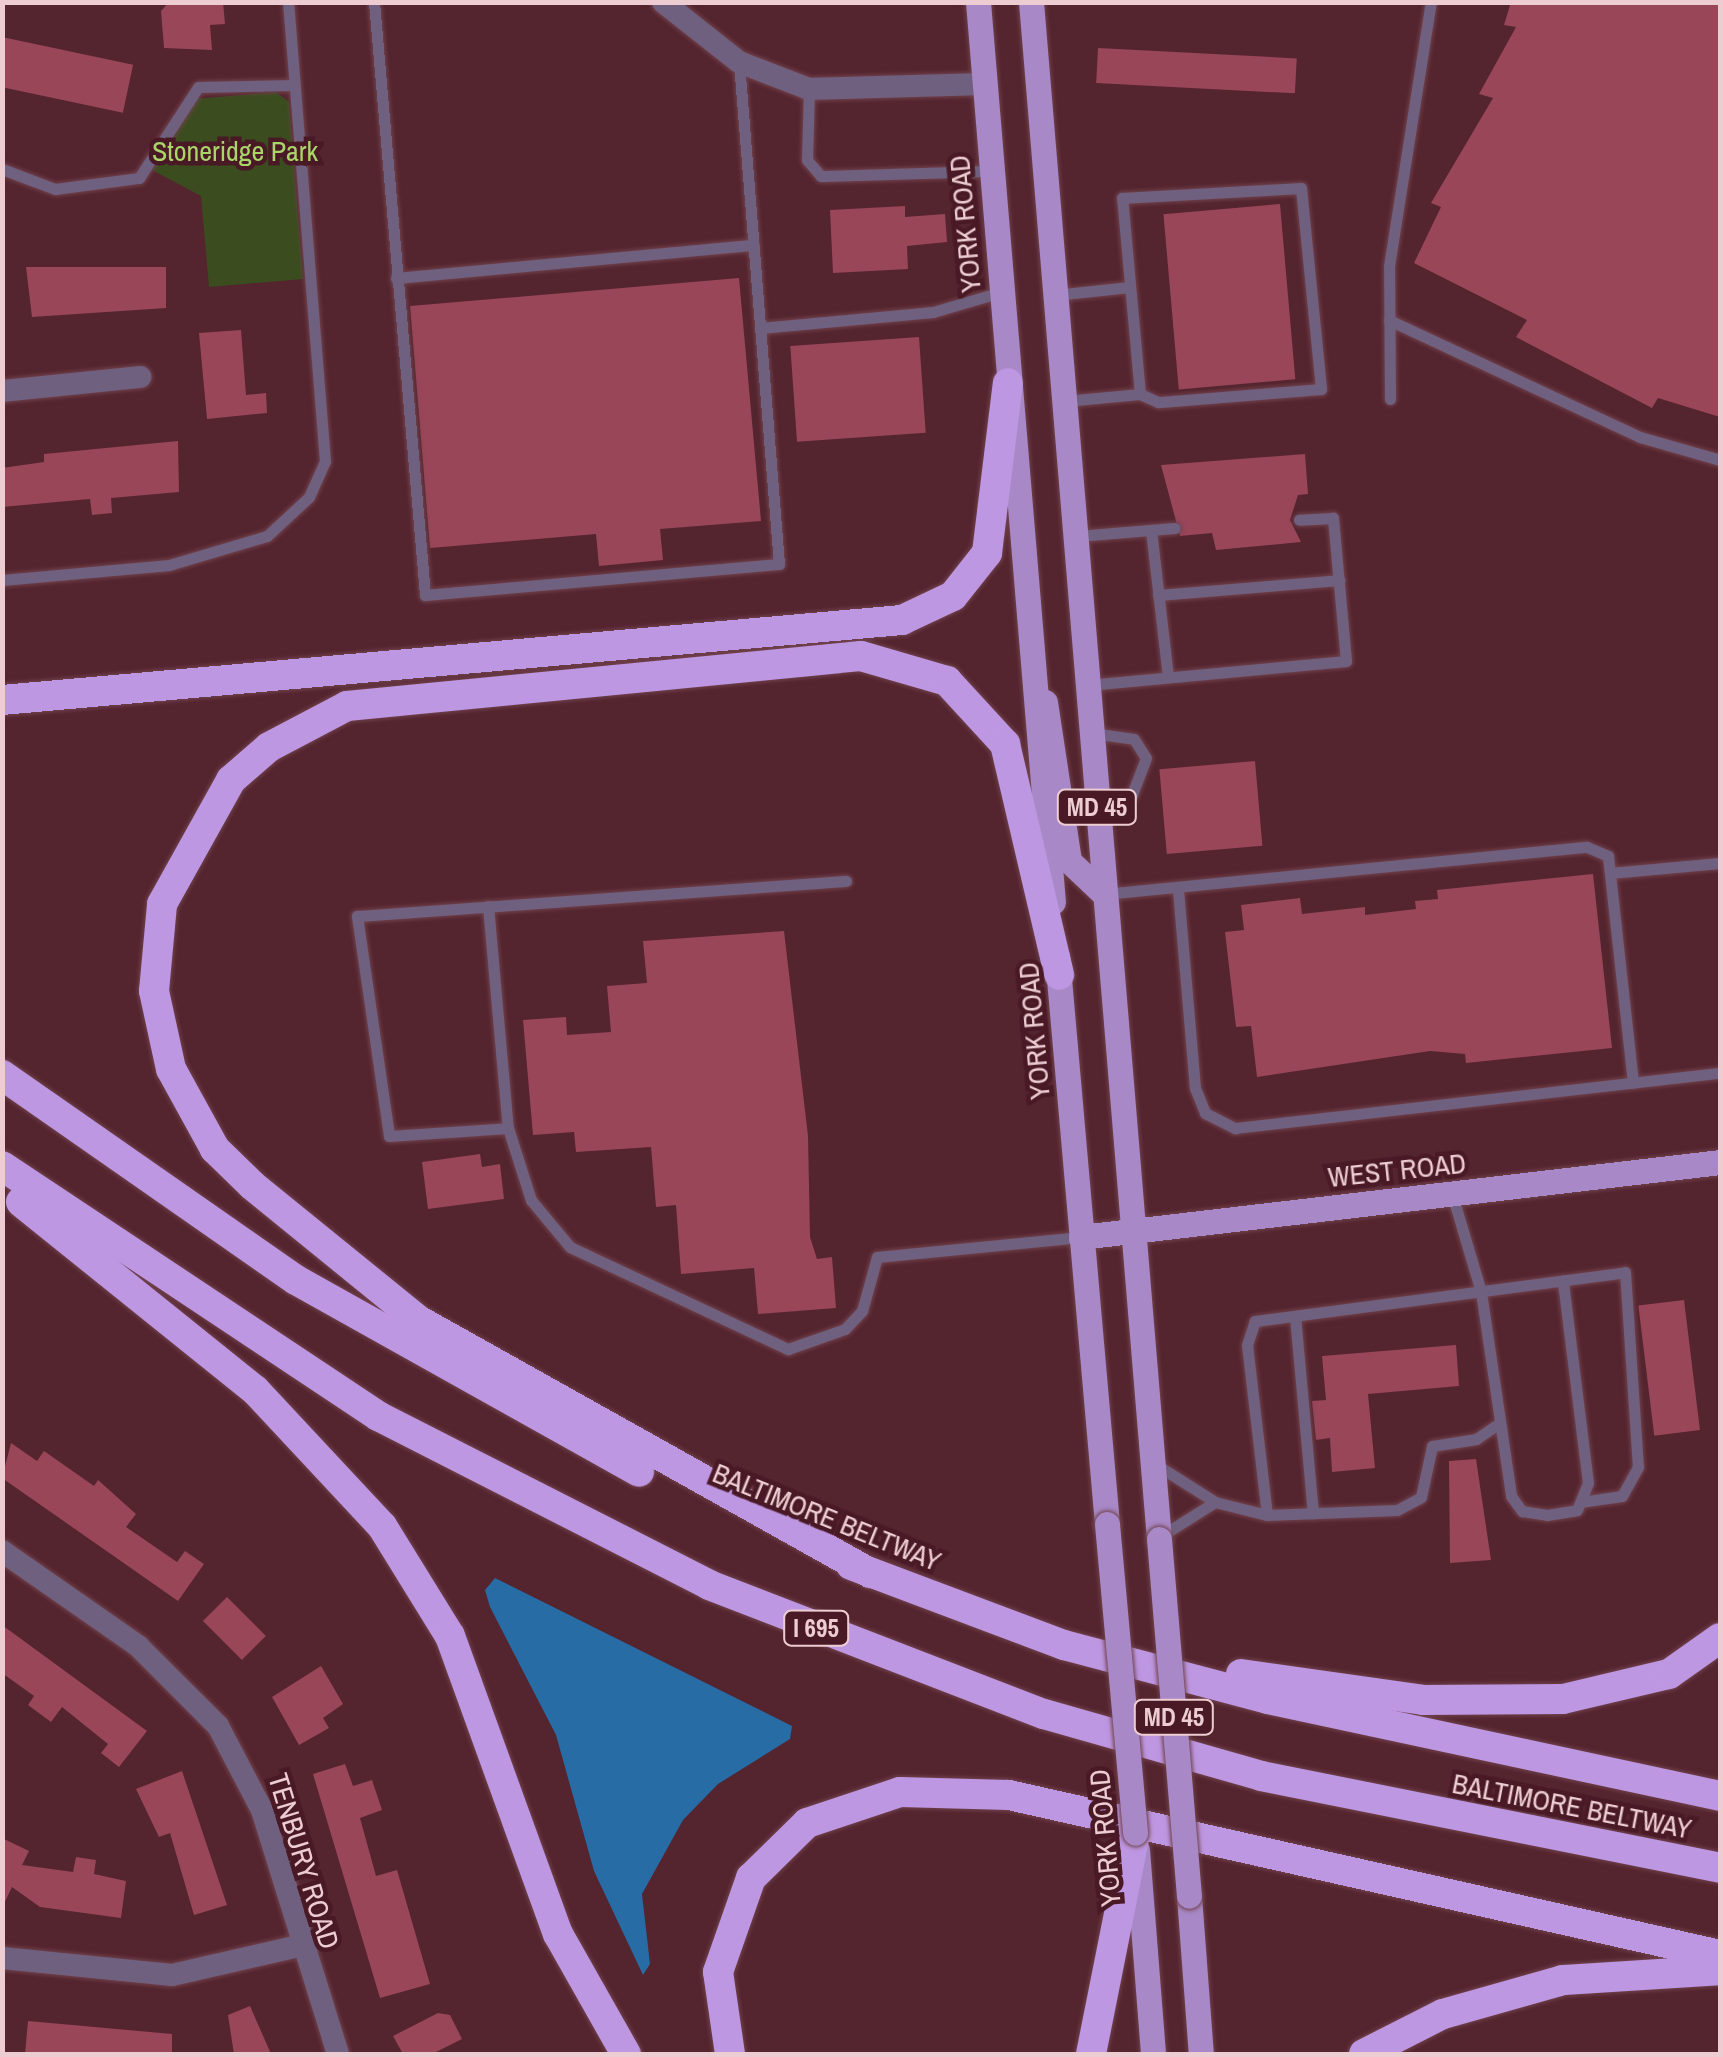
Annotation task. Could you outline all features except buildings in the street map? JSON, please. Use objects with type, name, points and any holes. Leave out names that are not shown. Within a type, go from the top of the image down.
[{"type":"highway","points":[[2,700],[902,620],[953,596],[986,553],[1008,384]]},
{"type":"highway","points":[[870,1572],[418,1320],[240,1173],[186,1104],[161,1034],[154,951],[162,904],[231,780],[269,747],[348,706],[861,656],[946,682],[1004,744],[1059,975]]},
{"type":"highway","name":"BALTIMORE BELTWAY","points":[[2,1075],[296,1280],[471,1385],[870,1572],[1064,1644],[1446,1743],[1720,1796]]},
{"type":"highway","name":"BALTIMORE BELTWAY","points":[[2,1166],[378,1416],[727,1592],[1044,1714],[1262,1776],[1720,1868]]},
{"type":"highway","points":[[2,1188],[255,1390],[382,1526],[450,1636],[558,1934],[626,2054]]},
{"type":"highway","points":[[1064,1644],[1350,1692],[1500,1704],[1669,1674],[1720,1638]]},
{"type":"highway","points":[[730,2054],[718,1972],[752,1878],[807,1823],[900,1792],[1009,1795],[1720,1954]]},
{"type":"highway","points":[[1091,2054],[1132,1877],[1135,1832]]},
{"type":"highway","points":[[1364,2054],[1443,2014],[1562,1980],[1720,1970]]},
{"type":"main road","name":"YORK ROAD","points":[[978,2],[1135,1832]]},
{"type":"main road","name":"MD 45","points":[[1031,2],[1077,536],[1128,1232],[1201,2054]]},
{"type":"main road","points":[[1033,674],[1056,733],[1069,861],[1104,894]]},
{"type":"main road","name":"WEST ROAD","points":[[1081,1237],[1720,1162]]},
{"type":"main road","name":"YORK ROAD","points":[[1132,1877],[1153,2054]]},
{"type":"street","points":[[663,2],[739,62],[809,89],[983,84]]},
{"type":"street","points":[[2,391],[140,377]]},
{"type":"street","name":"TENBURY ROAD","points":[[2,1552],[138,1646],[218,1726],[262,1810],[299,1946],[338,2054]]},
{"type":"street","points":[[2,1958],[172,1975],[299,1946]]},
{"type":"lane","points":[[2,580],[168,565],[267,536],[309,497],[325,461],[288,2]]},
{"type":"lane","points":[[374,2],[424,595],[780,564],[739,62]]},
{"type":"lane","points":[[1390,399],[1389,266],[1432,2]]},
{"type":"lane","points":[[2,169],[55,189],[139,178],[198,87],[294,85]]},
{"type":"lane","points":[[809,89],[806,160],[821,176],[991,171]]},
{"type":"lane","points":[[1065,401],[1140,394],[1158,402],[1320,389],[1301,188],[1122,198],[1140,394]]},
{"type":"lane","points":[[396,278],[753,245]]},
{"type":"lane","points":[[1056,295],[1130,288]]},
{"type":"lane","points":[[760,328],[933,312],[1001,292]]},
{"type":"lane","points":[[1389,320],[1640,437],[1720,460]]},
{"type":"lane","points":[[1088,685],[1346,661],[1333,518],[1299,520]]},
{"type":"lane","points":[[1077,536],[1174,528]]},
{"type":"lane","points":[[1151,530],[1168,677]]},
{"type":"lane","points":[[1158,595],[1338,580]]},
{"type":"lane","points":[[1092,733],[1134,739],[1146,758],[1132,796],[1096,801]]},
{"type":"lane","points":[[1104,894],[1178,890],[1587,847],[1608,856],[1634,1083]]},
{"type":"lane","points":[[1610,873],[1720,863]]},
{"type":"lane","points":[[508,1128],[389,1136],[357,916],[846,880]]},
{"type":"lane","points":[[1178,890],[1196,1088],[1204,1113],[1235,1128],[1720,1073]]},
{"type":"lane","points":[[488,906],[508,1128],[531,1200],[570,1247],[788,1349],[829,1340],[854,1320],[877,1257],[1081,1237]]},
{"type":"lane","points":[[1267,1515],[1247,1344],[1256,1320],[1481,1292],[1625,1272],[1638,1467],[1622,1496],[1582,1502],[1547,1515],[1522,1511],[1511,1496],[1481,1292],[1452,1194]]},
{"type":"lane","points":[[1563,1281],[1588,1482],[1582,1502]]},
{"type":"lane","points":[[1295,1316],[1313,1513]]},
{"type":"lane","points":[[1148,1459],[1215,1502],[1267,1515],[1411,1506],[1432,1446],[1476,1439],[1500,1423]]},
{"type":"lane","points":[[1158,1539],[1215,1502]]},
{"type":"green space","name":"Stoneridge Park","points":[[276,92],[289,102],[303,279],[209,287],[201,196],[152,170],[194,99]]},
{"type":"water","points":[[495,1578],[792,1726],[790,1739],[718,1784],[683,1820],[642,1894],[650,1964],[643,1975],[594,1871],[556,1735],[490,1607],[485,1590]]}]
